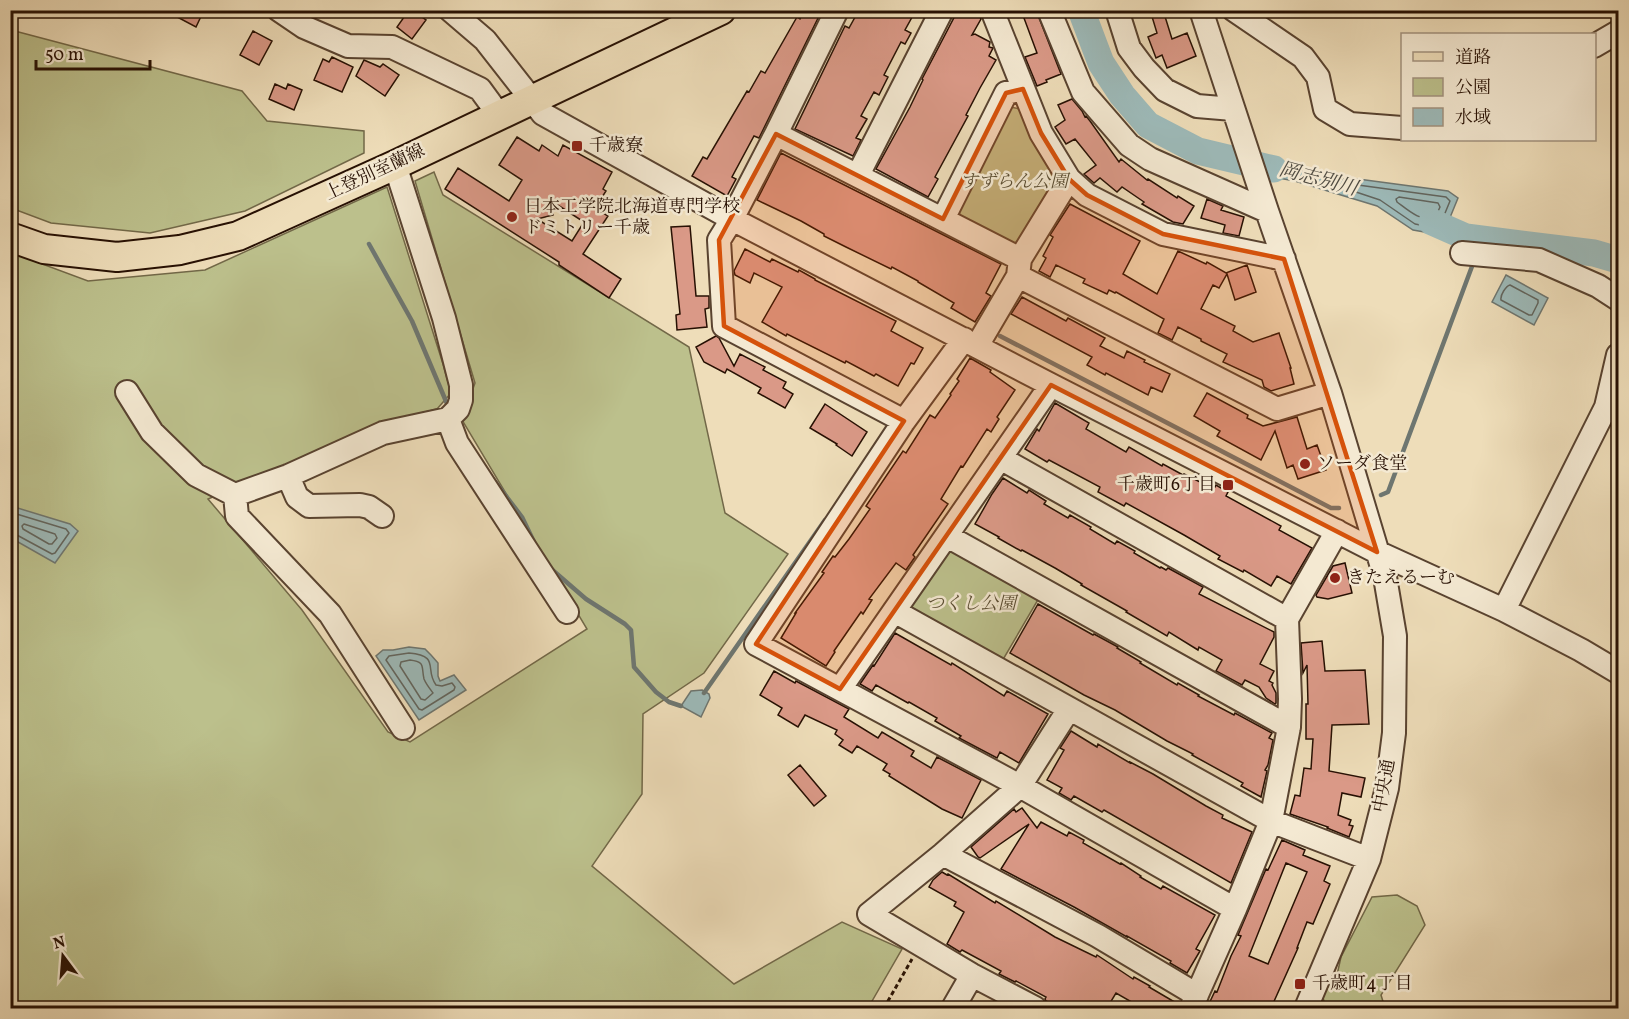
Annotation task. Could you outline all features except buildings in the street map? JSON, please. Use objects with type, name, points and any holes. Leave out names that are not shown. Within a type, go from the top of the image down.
[{"type":"main road","name":"上登別室蘭線","points":[[10,237],[44,249],[117,257],[180,250],[238,236],[395,165],[721,10]]},
{"type":"street","points":[[279,10],[307,19],[348,46],[392,47],[480,89],[499,115]]},
{"type":"street","points":[[450,10],[484,40],[543,114],[732,219],[1051,385],[1377,552],[1504,610],[1618,672]]},
{"type":"street","points":[[837,10],[776,134],[719,240],[724,326],[904,421]]},
{"type":"street","points":[[858,175],[942,10]]},
{"type":"street","points":[[992,10],[1041,133],[1068,179],[1088,195],[1163,234],[1284,259]]},
{"type":"street","points":[[1049,10],[1083,92],[1130,145],[1150,159],[1264,202]]},
{"type":"street","points":[[1117,10],[1129,48],[1165,90],[1197,106],[1235,116]]},
{"type":"street","name":"中央通","points":[[1201,10],[1330,393],[1385,577],[1395,636],[1394,733],[1387,788],[1369,859],[1306,1008]]},
{"type":"street","points":[[1234,10],[1303,57],[1318,77],[1325,109],[1350,124],[1401,128]]},
{"type":"street","points":[[1596,45],[1618,32]]},
{"type":"street","points":[[944,219],[1006,93],[1023,89]]},
{"type":"street","points":[[776,134],[944,219],[1019,267],[1277,409],[1330,393]]},
{"type":"street","points":[[127,392],[152,432],[196,475],[235,495],[288,476],[382,433],[448,419],[458,409],[461,400],[461,385],[444,318],[395,165]]},
{"type":"street","points":[[1068,179],[1019,267],[971,342],[904,421],[756,644],[1020,786],[1235,909]]},
{"type":"street","points":[[1462,253],[1539,260],[1598,286],[1618,299]]},
{"type":"street","points":[[1504,610],[1612,410],[1618,355]]},
{"type":"street","points":[[840,689],[1051,385]]},
{"type":"street","points":[[448,419],[457,443],[567,612]]},
{"type":"street","points":[[1000,458],[1287,619]]},
{"type":"street","points":[[288,476],[297,497],[309,506],[360,505],[369,507],[382,516]]},
{"type":"street","points":[[235,495],[237,516],[330,614],[403,728]]},
{"type":"street","points":[[943,854],[1098,936],[1194,1002],[1271,821],[1289,727],[1287,619],[1337,531]]},
{"type":"street","points":[[947,536],[1289,727]]},
{"type":"street","points":[[894,611],[1271,821],[1369,859]]},
{"type":"street","points":[[1035,1008],[972,975],[869,914],[943,854],[1020,786],[1069,709]]},
{"type":"street","points":[[953,1008],[972,975]]},
{"type":"path","points":[[884,1008],[920,944]]},
{"type":"highlighted area","points":[[1023,89],[1041,133],[1069,179],[1087,195],[1163,234],[1284,259],[1377,552],[1051,385],[840,689],[756,644],[904,421],[724,326],[719,240],[776,134],[943,219],[1006,93]]},
{"type":"green space","points":[[11,30],[242,91],[267,121],[364,131],[364,153],[245,211],[150,233],[51,223],[11,208]]},
{"type":"green space","name":"すずらん公園","points":[[1010,107],[1025,110],[1057,181],[1027,238],[1009,245],[962,220],[958,209]]},
{"type":"green space","points":[[434,172],[443,195],[689,347],[725,513],[788,554],[704,673],[643,714],[642,794],[592,866],[734,984],[842,922],[902,949],[868,1008],[11,1008],[10,252],[88,281],[205,270],[387,187],[451,393],[437,409],[385,422],[208,499],[302,610],[388,732],[410,742],[587,629],[462,420],[475,383],[415,181]]},
{"type":"green space","name":"つくし公園","points":[[953,550],[1039,598],[1001,663],[913,614],[909,600],[944,553]]},
{"type":"green space","points":[[1397,895],[1417,906],[1425,925],[1381,995],[1385,1008],[1328,1008],[1322,994],[1337,975],[1341,957],[1372,897]]},
{"type":"water","points":[[1253,151],[1269,162],[1281,163],[1328,179],[1358,179],[1448,191],[1458,198],[1449,220],[1465,232],[1464,239],[1413,230],[1377,206],[1295,181],[1261,175]]},
{"type":"water","points":[[1506,275],[1548,298],[1534,325],[1492,302]]},
{"type":"water","points":[[11,506],[70,524],[78,531],[55,563],[11,538]]},
{"type":"water","points":[[409,647],[425,649],[431,655],[438,663],[440,681],[454,675],[466,690],[419,720],[376,656],[383,650]]},
{"type":"water","points":[[702,690],[709,694],[710,698],[701,717],[681,706],[691,691]]},
{"type":"waterway","name":"岡志別川","points":[[1081,10],[1101,63],[1122,95],[1148,125],[1198,151],[1274,169]]},
{"type":"waterway","name":"岡志別川","points":[[1432,222],[1466,237],[1594,253],[1618,260]]},
{"type":"waterway","points":[[369,244],[412,321],[448,406]]},
{"type":"waterway","points":[[1381,495],[1388,492],[1474,261]]},
{"type":"waterway","points":[[1000,336],[1331,508],[1339,508]]},
{"type":"waterway","points":[[493,479],[522,517],[534,542]]},
{"type":"waterway","points":[[704,693],[825,520]]},
{"type":"waterway","points":[[549,567],[586,599],[631,630],[634,667],[656,692],[669,702],[681,706]]},
{"type":"place","name":"千歳寮","points":[[577,146]]},
{"type":"place","name":"日本工学院北海道専門学校 ドミトリー千歳","points":[[512,217]]},
{"type":"place","name":"ソーダ食堂","points":[[1305,464]]},
{"type":"place","name":"千歳町6丁目","points":[[1228,485]]},
{"type":"place","name":"きたえるーむ","points":[[1335,578]]},
{"type":"place","name":"千歳町4丁目","points":[[1300,984]]}]
